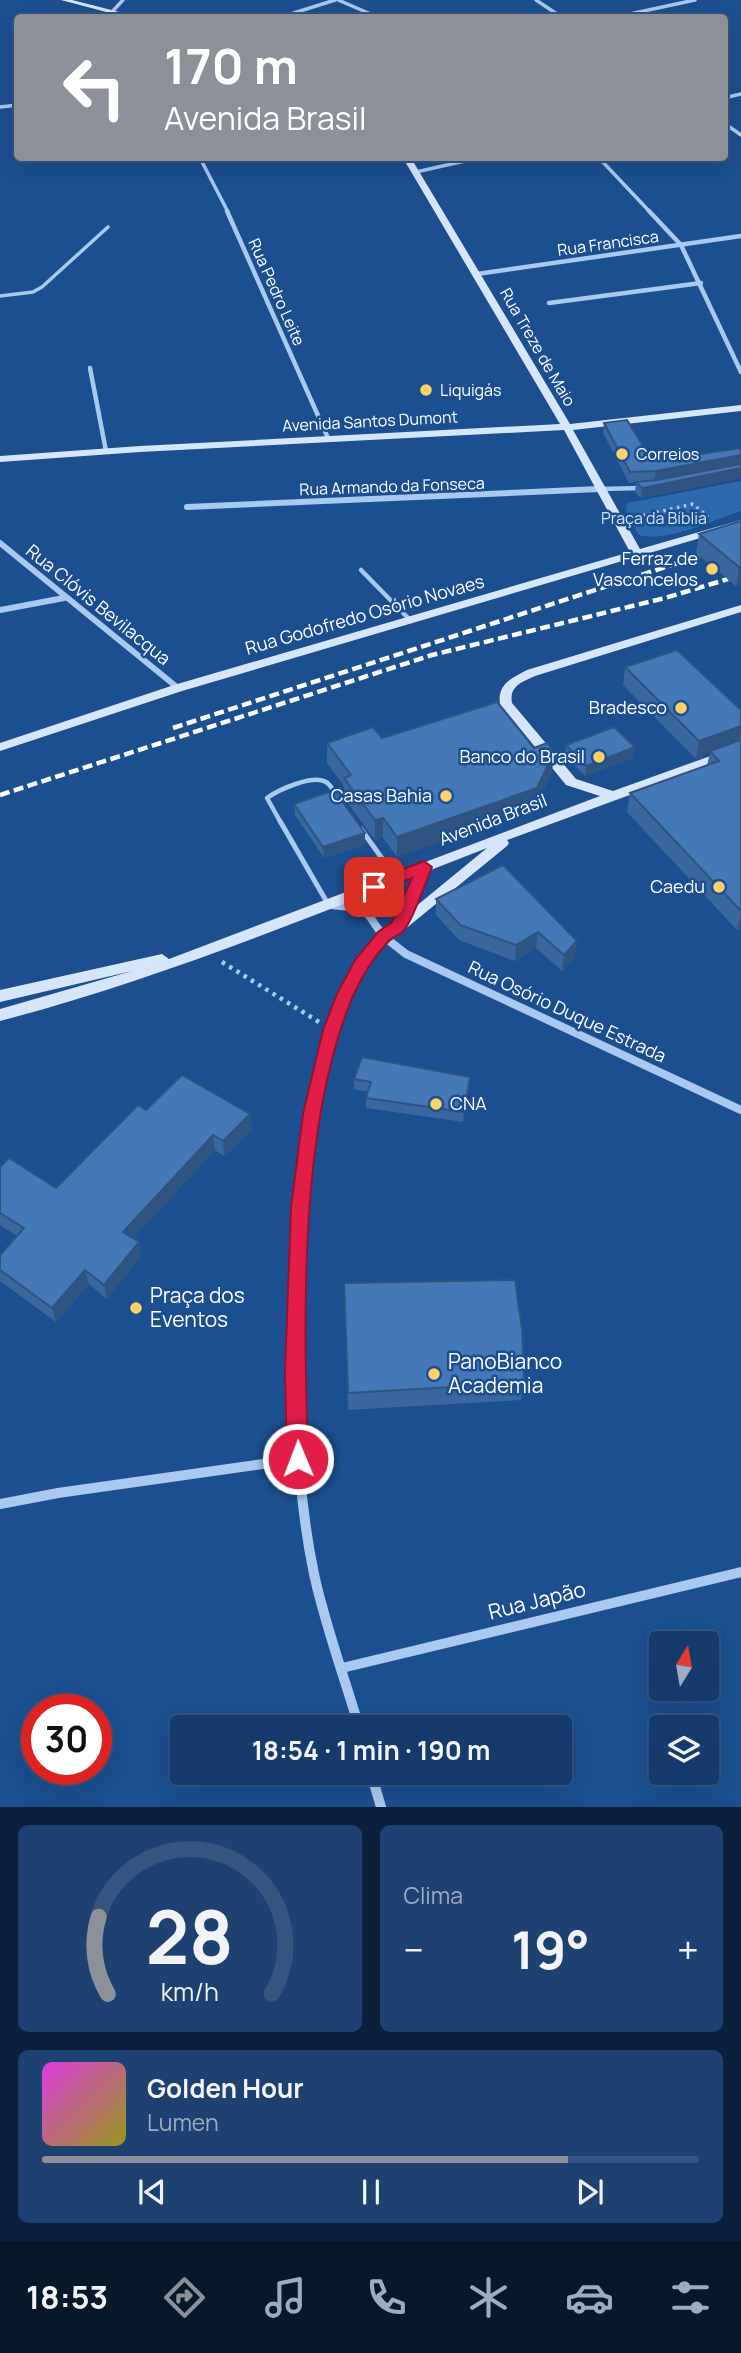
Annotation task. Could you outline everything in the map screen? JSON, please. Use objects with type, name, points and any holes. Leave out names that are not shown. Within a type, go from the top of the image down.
[{"type":"main road","points":[[64,0],[117,14]]},
{"type":"main road","name":"Rua Treze de Maio","points":[[409,161],[567,427],[637,554]]},
{"type":"main road","name":"Avenida Santos Dumont","points":[[0,459],[328,438],[567,427],[741,408]]},
{"type":"main road","name":"Rua Godofredo Osório Novaes","points":[[0,747],[178,688],[741,523]]},
{"type":"main road","points":[[612,795],[571,782],[506,705],[506,689],[513,682],[531,674],[741,608]]},
{"type":"main road","name":"Avenida Brasil","points":[[0,1015],[74,997],[214,950],[612,795],[741,749]]},
{"type":"main road","points":[[565,813],[572,797],[571,782]]},
{"type":"main road","points":[[399,926],[517,832]]},
{"type":"main road","name":"Avenida Brasil","points":[[0,996],[106,971],[214,950]]},
{"type":"street","points":[[111,13],[123,0]]},
{"type":"street","points":[[291,14],[337,0],[370,14]]},
{"type":"street","points":[[536,0],[557,14]]},
{"type":"street","points":[[630,14],[695,0]]},
{"type":"street","name":"Rua Pedro Leite","points":[[201,161],[244,247],[328,438]]},
{"type":"street","points":[[416,172],[465,161]]},
{"type":"street","points":[[602,161],[681,245],[741,372]]},
{"type":"street","name":"Rua Francisca","points":[[477,274],[741,236]]},
{"type":"street","points":[[550,303],[701,283]]},
{"type":"street","points":[[90,368],[106,451]]},
{"type":"street","name":"Rua Armando da Fonseca","points":[[187,507],[599,489]]},
{"type":"street","name":"Rua Clóvis Bevilacqua","points":[[0,543],[64,598],[178,688]]},
{"type":"street","points":[[0,610],[64,598]]},
{"type":"street","points":[[356,1715],[314,1574],[298,1459],[295,1372],[300,1208],[308,1132],[331,1030],[361,964],[383,936],[399,926],[424,867]]},
{"type":"street","name":"Rua Osório Duque Estrada","points":[[328,905],[360,908],[383,936],[406,954],[741,1110]]},
{"type":"street","points":[[0,1504],[298,1459]]},
{"type":"street","name":"Rua Japão","points":[[342,1668],[741,1572]]},
{"type":"street","points":[[375,1785],[381,1807]]},
{"type":"lane","points":[[0,296],[33,292],[42,288],[108,227]]},
{"type":"lane","points":[[599,489],[647,487]]},
{"type":"lane","points":[[361,570],[410,620]]},
{"type":"lane","points":[[328,905],[267,798],[274,792],[316,779],[327,782],[343,804]]},
{"type":"lane","points":[[358,825],[396,878]]},
{"type":"path","points":[[643,516],[693,504]]},
{"type":"path","points":[[214,950],[331,1030]]},
{"type":"green space","name":"Praça da Bíblia","points":[[741,481],[741,511],[676,533],[650,537],[639,535],[626,511],[627,503]]},
{"type":"building","points":[[627,420],[652,461],[741,448],[741,455],[656,471],[630,472],[604,423]]},
{"type":"building","points":[[741,464],[741,468],[642,488],[636,482],[657,480]]},
{"type":"building","points":[[741,521],[741,566],[739,567],[699,534]]},
{"type":"building","points":[[677,650],[741,710],[741,726],[699,741],[625,667]]},
{"type":"building","name":"Casas Bahia","points":[[497,702],[534,748],[547,743],[554,752],[537,788],[397,837],[383,818],[375,820],[357,796],[344,778],[351,775],[327,743],[373,727],[382,738]]},
{"type":"building","points":[[614,727],[635,747],[586,766],[566,745]]},
{"type":"building","points":[[741,740],[741,911],[630,793],[719,761],[710,751]]},
{"type":"building","points":[[334,790],[365,833],[323,847],[294,804]]},
{"type":"building","points":[[503,865],[577,941],[564,955],[538,932],[516,945],[460,925],[436,899]]},
{"type":"building","points":[[362,1057],[470,1077],[464,1112],[366,1098],[371,1082],[354,1079]]},
{"type":"building","points":[[182,1075],[250,1114],[223,1141],[213,1135],[123,1232],[139,1242],[104,1285],[85,1270],[52,1308],[0,1270],[0,1255],[24,1228],[0,1213],[0,1167],[9,1158],[56,1188],[138,1105],[146,1110]]},
{"type":"building","name":"PanoBianco Academia","points":[[515,1280],[522,1329],[524,1383],[348,1393],[344,1283]]},
{"type":"railway","points":[[173,728],[699,556]]},
{"type":"railway","points":[[0,795],[432,655],[665,598],[728,579]]},
{"type":"place","name":"Liquigás","points":[[426,390]]},
{"type":"place","name":"Correios","points":[[622,454]]},
{"type":"place","name":"Ferraz de Vasconcelos","points":[[712,569]]},
{"type":"place","name":"Bradesco","points":[[681,708]]},
{"type":"place","name":"Banco do Brasil","points":[[599,757]]},
{"type":"place","name":"Casas Bahia","points":[[446,796]]},
{"type":"place","name":"Caedu","points":[[719,887]]},
{"type":"place","name":"CNA","points":[[436,1104]]},
{"type":"place","name":"Praça dos Eventos","points":[[136,1308]]},
{"type":"place","name":"PanoBianco Academia","points":[[434,1374]]},
{"type":"route","points":[[298,1459],[295,1372],[300,1208],[308,1132],[331,1030],[346,994],[361,964],[383,936],[399,926],[424,867],[374,887]]}]
